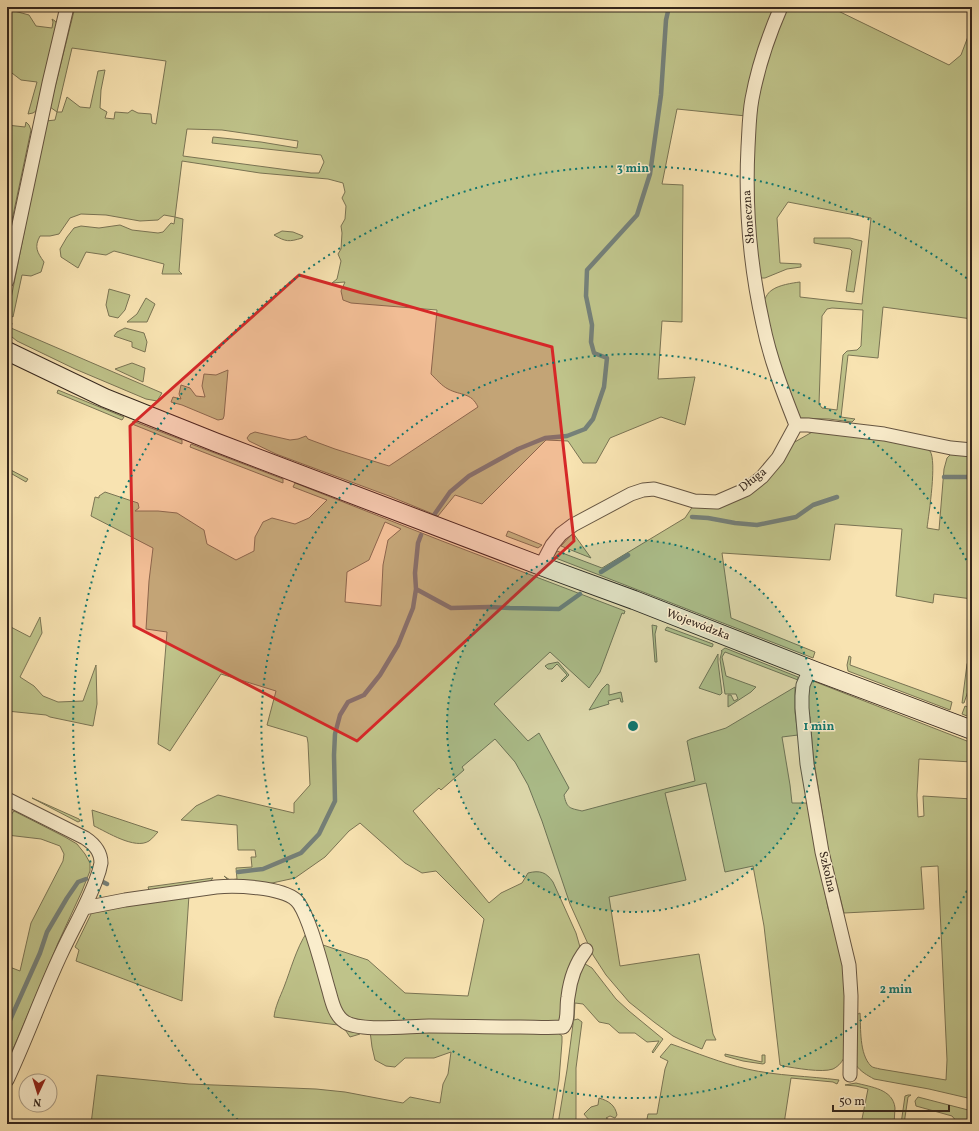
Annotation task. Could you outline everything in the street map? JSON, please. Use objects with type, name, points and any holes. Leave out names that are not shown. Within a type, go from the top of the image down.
[{"type":"main road","name":"Wojewódzka","points":[[7,351],[105,398],[215,442],[627,597],[972,730]]},
{"type":"street","points":[[7,281],[49,83],[68,7]]},
{"type":"street","name":"Słoneczna","points":[[781,7],[769,33],[752,100],[747,180],[748,229],[763,325],[776,371],[796,425]]},
{"type":"street","points":[[796,425],[808,425],[884,434],[951,448],[972,450]]},
{"type":"street","name":"Długa","points":[[542,566],[552,545],[561,534],[573,525],[632,494],[643,490],[654,489],[694,502],[717,502],[747,488],[762,477],[778,458],[796,425]]},
{"type":"street","name":"Szkolna","points":[[810,668],[804,685],[802,708],[807,764],[822,852],[849,965],[851,996],[850,1075]]},
{"type":"street","points":[[7,799],[85,838],[97,848],[100,856],[100,868],[90,896],[62,951],[7,1080]]},
{"type":"street","points":[[84,908],[125,900],[226,886],[257,888],[286,894],[295,899],[301,906],[311,933],[334,1008],[343,1021],[350,1025],[360,1027],[563,1027],[566,1023],[570,980],[580,958],[586,950]]},
{"type":"highlighted area","points":[[299,275],[552,347],[574,541],[357,741],[134,626],[130,426]]},
{"type":"green space","points":[[75,7],[776,7],[746,116],[677,109],[662,184],[683,185],[682,322],[662,321],[658,379],[695,377],[685,425],[661,417],[610,438],[596,463],[583,463],[568,441],[546,440],[482,504],[455,495],[438,516],[276,454],[249,441],[247,438],[250,434],[255,432],[290,440],[306,436],[308,439],[335,449],[389,466],[478,407],[472,399],[446,388],[431,374],[437,310],[351,303],[343,300],[341,291],[345,282],[332,283],[337,279],[341,261],[338,254],[341,249],[341,226],[345,219],[346,206],[342,198],[345,192],[343,183],[328,179],[260,173],[182,161],[175,217],[164,215],[158,220],[140,221],[106,215],[81,214],[70,218],[59,234],[40,236],[37,243],[37,249],[44,262],[41,272],[31,276],[22,275],[13,317],[8,314],[46,121],[55,120],[57,112],[50,107]],"holes":[[[72,48],[166,61],[156,124],[152,123],[151,114],[138,113],[132,110],[128,113],[115,112],[114,119],[105,118],[107,112],[100,108],[101,90],[105,70],[98,71],[90,108],[80,107],[67,97],[62,112],[57,112]],[[187,129],[222,130],[298,141],[297,148],[261,142],[213,137],[212,143],[321,155],[324,162],[319,173],[311,173],[183,156]]]},
{"type":"green space","points":[[787,7],[830,7],[949,65],[961,55],[972,26],[972,319],[883,307],[878,358],[848,355],[841,417],[855,419],[852,422],[829,419],[797,418],[785,386],[763,303],[770,291],[775,288],[786,284],[800,282],[800,297],[862,304],[871,218],[788,202],[777,218],[780,263],[801,264],[801,267],[787,269],[765,278],[761,278],[759,275],[756,258],[753,163],[756,110],[760,78]],"holes":[[[832,308],[863,310],[861,346],[857,350],[847,351],[843,355],[837,410],[822,408],[819,404],[822,316],[827,309]]]},
{"type":"green space","points":[[7,9],[29,15],[36,26],[52,28],[52,19],[58,25],[36,111],[33,113],[28,114],[37,82],[21,80],[8,70]]},
{"type":"green space","points":[[26,122],[31,130],[7,244],[7,125],[25,127]]},
{"type":"green space","points":[[175,217],[183,219],[179,271],[182,274],[162,274],[164,264],[114,251],[106,255],[86,252],[78,268],[61,257],[60,249],[74,228],[81,226],[99,228],[120,225],[132,230],[158,233],[163,232],[171,223],[174,224]]},
{"type":"green space","points":[[282,231],[293,232],[303,236],[302,238],[288,241],[274,235]]},
{"type":"green space","points":[[814,238],[850,238],[862,241],[854,292],[846,291],[852,251],[850,249],[814,243]]},
{"type":"green space","points":[[109,289],[130,295],[125,310],[118,318],[109,316],[106,305]]},
{"type":"green space","points":[[146,298],[155,304],[147,322],[127,322],[137,314]]},
{"type":"green space","points":[[9,322],[12,323],[11,328],[162,393],[157,401],[146,399],[75,369],[17,341],[7,333],[7,324]]},
{"type":"green space","points":[[125,328],[144,333],[147,342],[145,352],[132,347],[132,342],[114,336],[117,332]]},
{"type":"green space","points":[[132,363],[145,368],[143,382],[115,369]]},
{"type":"green space","points":[[228,370],[223,419],[218,420],[171,402],[173,397],[181,399],[179,394],[181,385],[190,388],[196,396],[205,397],[202,386],[204,374],[216,375]]},
{"type":"green space","points":[[58,390],[124,417],[122,420],[57,393]]},
{"type":"green space","points":[[133,421],[182,440],[182,444],[132,424]]},
{"type":"green space","points":[[827,430],[922,446],[930,451],[933,465],[933,476],[927,528],[939,530],[944,469],[947,458],[952,453],[972,455],[972,599],[934,594],[933,603],[896,596],[902,529],[835,524],[830,560],[722,553],[731,618],[815,652],[813,658],[553,557],[557,551],[602,568],[685,518],[693,506],[727,500],[793,443],[814,431]]},
{"type":"green space","points":[[191,444],[283,479],[283,483],[190,447]]},
{"type":"green space","points":[[7,468],[28,479],[26,482],[7,471]]},
{"type":"green space","points":[[295,483],[625,611],[624,614],[622,613],[600,672],[589,688],[550,652],[494,704],[528,741],[539,733],[569,788],[564,795],[566,803],[572,808],[582,811],[695,781],[687,741],[726,728],[795,687],[795,712],[798,735],[782,737],[792,803],[807,803],[828,908],[844,962],[846,995],[845,1055],[839,1065],[833,1069],[816,1070],[780,1065],[764,926],[753,866],[725,872],[706,783],[665,793],[686,880],[609,897],[620,966],[699,954],[713,1034],[716,1040],[706,1040],[702,1049],[673,1036],[654,1022],[629,1002],[606,975],[593,955],[570,904],[542,821],[528,785],[515,762],[495,739],[462,767],[464,770],[441,790],[439,788],[413,811],[489,903],[501,893],[522,883],[528,873],[539,872],[545,874],[553,882],[576,933],[580,947],[562,1023],[355,1022],[341,1012],[320,944],[368,960],[405,993],[468,996],[484,919],[436,871],[422,873],[405,863],[360,823],[349,831],[325,857],[295,878],[263,885],[230,882],[224,876],[230,880],[237,879],[236,868],[252,867],[251,857],[256,857],[255,850],[238,850],[237,825],[181,820],[196,806],[218,795],[294,813],[294,803],[310,785],[307,737],[267,725],[276,691],[221,674],[170,751],[158,744],[167,632],[146,629],[153,548],[91,516],[95,497],[99,498],[99,496],[105,492],[138,503],[139,508],[135,511],[177,513],[204,530],[207,544],[236,560],[254,551],[255,537],[263,522],[272,518],[295,524],[309,518],[327,500],[293,487]],"holes":[[[385,522],[401,529],[388,540],[383,565],[381,606],[345,602],[347,572],[369,560]]]},
{"type":"green space","points":[[508,531],[542,545],[538,548],[506,536]]},
{"type":"green space","points":[[573,533],[591,558],[561,546]]},
{"type":"green space","points":[[40,617],[42,633],[20,677],[34,686],[43,696],[58,702],[83,701],[96,665],[97,704],[93,726],[46,715],[7,711],[7,625],[30,637]]},
{"type":"green space","points":[[652,625],[657,626],[655,634],[657,662],[655,662]]},
{"type":"green space","points":[[667,627],[713,645],[712,647],[665,630]]},
{"type":"green space","points":[[725,648],[798,677],[798,680],[725,652],[722,657],[726,676],[756,687],[728,707],[728,695],[731,695],[734,701],[738,699],[736,694],[725,694],[720,659],[721,651]]},
{"type":"green space","points":[[718,654],[722,693],[720,695],[699,688]]},
{"type":"green space","points":[[849,656],[851,657],[850,665],[952,702],[950,710],[848,671],[847,665]]},
{"type":"green space","points":[[972,661],[972,679],[964,703],[962,703],[967,664],[968,662]]},
{"type":"green space","points":[[558,662],[569,675],[562,682],[561,681],[567,675],[557,664],[552,669],[548,669],[545,666]]},
{"type":"green space","points":[[813,681],[972,743],[972,762],[919,759],[917,795],[918,817],[924,816],[923,796],[972,799],[972,1099],[874,1079],[856,1065],[856,1015],[860,1013],[864,1055],[872,1067],[946,1080],[947,1060],[938,866],[921,867],[924,909],[844,913],[828,849],[813,755],[810,717],[806,710],[809,684]]},
{"type":"green space","points":[[607,684],[609,685],[609,695],[621,692],[623,702],[621,702],[620,698],[608,701],[609,704],[589,710],[602,689]]},
{"type":"green space","points":[[965,706],[972,709],[972,718],[962,714]]},
{"type":"green space","points":[[32,798],[79,819],[80,821],[78,822]]},
{"type":"green space","points":[[92,810],[158,832],[149,841],[143,843],[129,842],[94,826]]},
{"type":"green space","points":[[14,811],[77,844],[90,863],[90,871],[13,1049],[7,1058],[7,966],[20,971],[31,923],[63,861],[64,854],[60,846],[41,839],[7,835],[10,816]]},
{"type":"green space","points":[[213,878],[208,884],[150,893],[148,887]]},
{"type":"green space","points":[[189,895],[182,1001],[76,961],[79,950],[75,947],[92,912]]},
{"type":"green space","points":[[307,932],[330,1009],[362,1031],[360,1034],[350,1037],[346,1031],[338,1025],[274,1017],[294,959]]},
{"type":"green space","points":[[584,964],[592,968],[616,999],[663,1039],[653,1053],[652,1052],[659,1041],[647,1042],[635,1033],[619,1033],[609,1024],[599,1022],[583,1004],[575,1003],[574,1020],[578,1019],[582,1022],[576,1068],[576,1124],[558,1124],[573,1024],[573,1001],[577,978]]},
{"type":"green space","points":[[370,1031],[558,1033],[562,1036],[562,1042],[559,1080],[552,1124],[91,1124],[97,1075],[189,1084],[316,1089],[345,1092],[403,1103],[410,1097],[440,1103],[443,1084],[448,1074],[451,1052],[434,1058],[405,1058],[395,1067],[386,1066],[375,1060]]},
{"type":"green space","points":[[671,1044],[737,1067],[781,1075],[839,1080],[837,1084],[833,1082],[791,1078],[784,1124],[646,1124],[648,1114],[657,1114],[665,1069],[668,1061],[660,1057]]},
{"type":"green space","points":[[725,1054],[762,1062],[762,1055],[765,1055],[765,1063],[743,1061],[725,1056]]},
{"type":"green space","points":[[856,1083],[880,1090],[890,1097],[895,1108],[894,1124],[861,1124],[868,1089],[845,1085]]},
{"type":"green space","points":[[911,1095],[908,1097],[904,1124],[901,1124],[905,1096]]},
{"type":"green space","points":[[918,1097],[972,1111],[972,1124],[961,1123],[952,1116],[916,1106],[915,1101]]},
{"type":"green space","points":[[599,1098],[609,1102],[615,1109],[617,1115],[615,1118],[610,1116],[606,1118],[613,1122],[613,1124],[594,1123],[584,1114],[591,1107],[598,1105]]},
{"type":"waterway","points":[[434,515],[450,492],[469,476],[518,449],[545,438],[567,436],[585,429],[593,419],[604,387],[607,358],[594,353],[591,342],[592,325],[586,296],[587,270],[637,215],[650,174],[661,95],[666,20],[669,7]]},
{"type":"waterway","points":[[944,477],[972,477]]},
{"type":"waterway","points":[[692,517],[757,525],[796,517],[813,505],[837,497]]},
{"type":"waterway","points":[[238,872],[263,869],[301,853],[319,834],[335,801],[335,734],[340,715],[348,702],[364,695],[380,675],[398,645],[413,608],[416,589],[415,573],[418,543],[421,535]]},
{"type":"waterway","points":[[601,572],[628,555]]},
{"type":"waterway","points":[[416,589],[451,608],[489,607],[559,609],[580,594]]},
{"type":"waterway","points":[[7,1025],[40,953],[47,932],[78,882],[86,879]]},
{"type":"waterway","points":[[103,882],[107,884]]}]
